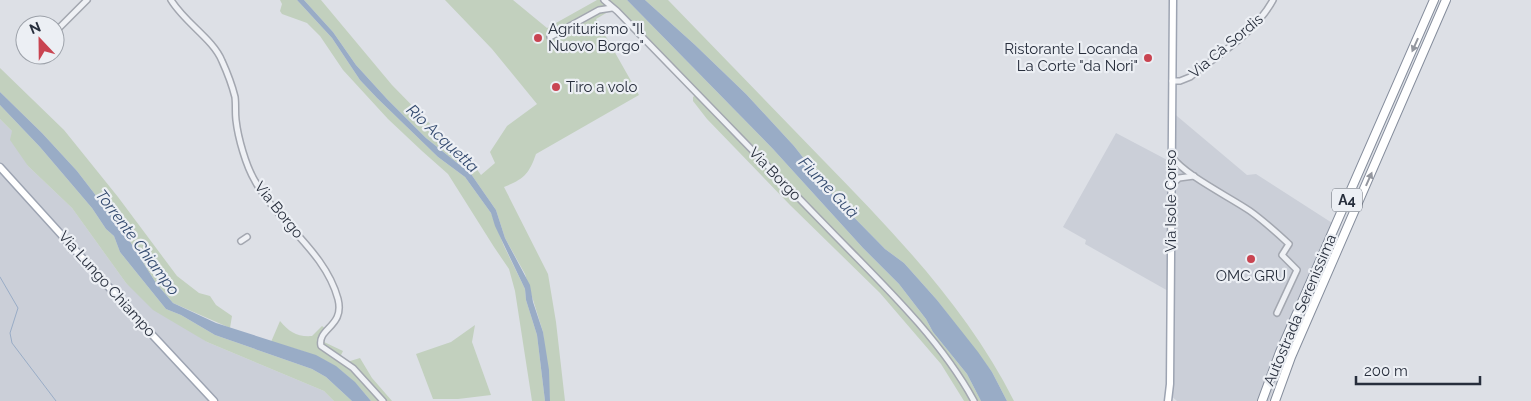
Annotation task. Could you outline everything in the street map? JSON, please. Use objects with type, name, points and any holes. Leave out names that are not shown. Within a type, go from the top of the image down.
[{"type":"highway","name":"Autostrada Serenissima","points":[[1262,401],[1280,352],[1434,0]]},
{"type":"highway","name":"Autostrada Serenissima","points":[[1275,401],[1297,342],[1446,0]]},
{"type":"main road","name":"Via Isole Corso","points":[[1168,401],[1173,0]]},
{"type":"main road","name":"Via Lungo Chiampo","points":[[0,167],[214,401]]},
{"type":"street","points":[[65,22],[87,0]]},
{"type":"street","name":"Via Borgo","points":[[171,0],[189,24],[209,42],[218,54],[234,91],[237,128],[253,179],[269,202],[322,266],[337,297],[339,307],[337,318],[323,335],[320,342],[324,349],[353,368],[383,401]]},
{"type":"street","name":"Via Borgo","points":[[604,0],[877,279],[939,348],[964,382],[974,401]]},
{"type":"street","name":"Via Cà Sordìs","points":[[1172,81],[1180,81],[1190,77],[1240,37],[1262,18],[1273,0]]},
{"type":"street","points":[[550,37],[599,10],[612,8]]},
{"type":"street","points":[[1171,155],[1194,176],[1252,212],[1289,244],[1282,255],[1297,270],[1277,313]]},
{"type":"street","points":[[1171,170],[1181,166]]},
{"type":"street","points":[[1171,170],[1177,174],[1194,176]]},
{"type":"street","points":[[1170,188],[1176,180],[1185,176]]},
{"type":"street","points":[[241,241],[247,237]]},
{"type":"shaded area","points":[[1171,111],[1247,175],[1256,174],[1340,228],[1296,327],[1269,401],[1177,401],[1169,394],[1170,292],[1085,244],[1086,240],[1063,227],[1116,133],[1171,162]]},
{"type":"shaded area","points":[[0,119],[12,131],[28,166],[72,208],[126,283],[207,342],[324,391],[334,401],[0,401]]},
{"type":"green space","points":[[280,0],[297,0],[332,38],[360,80],[438,157],[465,177],[491,213],[504,246],[525,289],[526,300],[537,335],[545,401],[532,401],[515,291],[509,269],[448,174],[388,119],[343,70],[320,36],[307,23],[282,14],[280,11],[282,4]]},
{"type":"green space","points":[[304,0],[321,0],[392,85],[481,175],[495,163],[490,152],[507,126],[537,104],[492,49],[445,0],[513,0],[547,28],[597,0],[627,0],[773,149],[863,248],[899,284],[926,319],[933,332],[967,374],[981,401],[964,401],[941,364],[880,293],[790,205],[707,119],[693,101],[693,97],[698,93],[613,9],[596,19],[639,95],[536,154],[525,175],[504,187],[548,274],[556,322],[565,401],[550,401],[543,332],[525,274],[505,238],[496,210],[471,174],[426,138],[387,99],[356,65],[333,32]]},
{"type":"green space","points":[[645,0],[668,0],[877,216],[928,274],[975,335],[996,367],[1014,401],[1007,401],[992,372],[937,300],[904,263],[885,249],[835,198],[794,146],[746,94]]},
{"type":"green space","points":[[0,68],[64,130],[118,197],[177,276],[199,293],[210,296],[216,305],[232,316],[230,328],[173,303],[156,283],[124,232],[77,171],[0,92]]},
{"type":"green space","points":[[0,105],[40,147],[92,208],[106,229],[114,236],[120,252],[166,309],[181,315],[215,335],[312,369],[326,377],[352,401],[334,401],[324,391],[207,342],[153,310],[126,283],[72,208],[28,166],[10,140],[12,131],[0,119]]},
{"type":"green space","points":[[280,321],[290,331],[302,336],[312,336],[322,326],[327,330],[323,334],[324,342],[343,351],[340,357],[347,362],[360,358],[372,378],[392,401],[371,401],[349,377],[327,361],[271,342]]},
{"type":"green space","points":[[475,325],[472,342],[491,395],[458,399],[433,399],[416,354],[451,342]]},
{"type":"water","points":[[297,0],[304,0],[333,32],[356,65],[426,138],[471,174],[496,210],[505,238],[530,285],[533,302],[543,332],[549,370],[550,401],[545,401],[537,335],[526,300],[525,289],[495,226],[491,213],[465,177],[438,157],[360,80],[332,38]]},
{"type":"water","points":[[627,0],[645,0],[746,94],[794,146],[835,198],[885,249],[904,263],[937,300],[992,372],[1007,401],[981,401],[967,374],[933,332],[926,319],[899,284],[863,248],[773,149]]},
{"type":"water","points":[[0,92],[77,171],[124,232],[156,283],[173,303],[216,323],[316,355],[336,366],[355,382],[371,401],[352,401],[326,377],[312,369],[215,335],[181,315],[166,309],[120,252],[114,236],[106,229],[92,208],[40,147],[0,105]]},
{"type":"waterway","points":[[0,277],[18,308],[10,333],[12,343],[56,401]]},
{"type":"place","name":"Agriturismo \"Il Nuovo Borgo\"","points":[[538,38]]},
{"type":"place","name":"Ristorante Locanda La Corte \"da Nori\"","points":[[1148,58]]},
{"type":"place","name":"Tiro a volo","points":[[556,87]]},
{"type":"place","name":"OMC GRU","points":[[1251,259]]},
{"type":"water label","name":"Rio Acquetta","points":[[443,138]]},
{"type":"water label","name":"Fiume Guà","points":[[829,187]]},
{"type":"water label","name":"Torrente Chiampo","points":[[138,242]]}]
